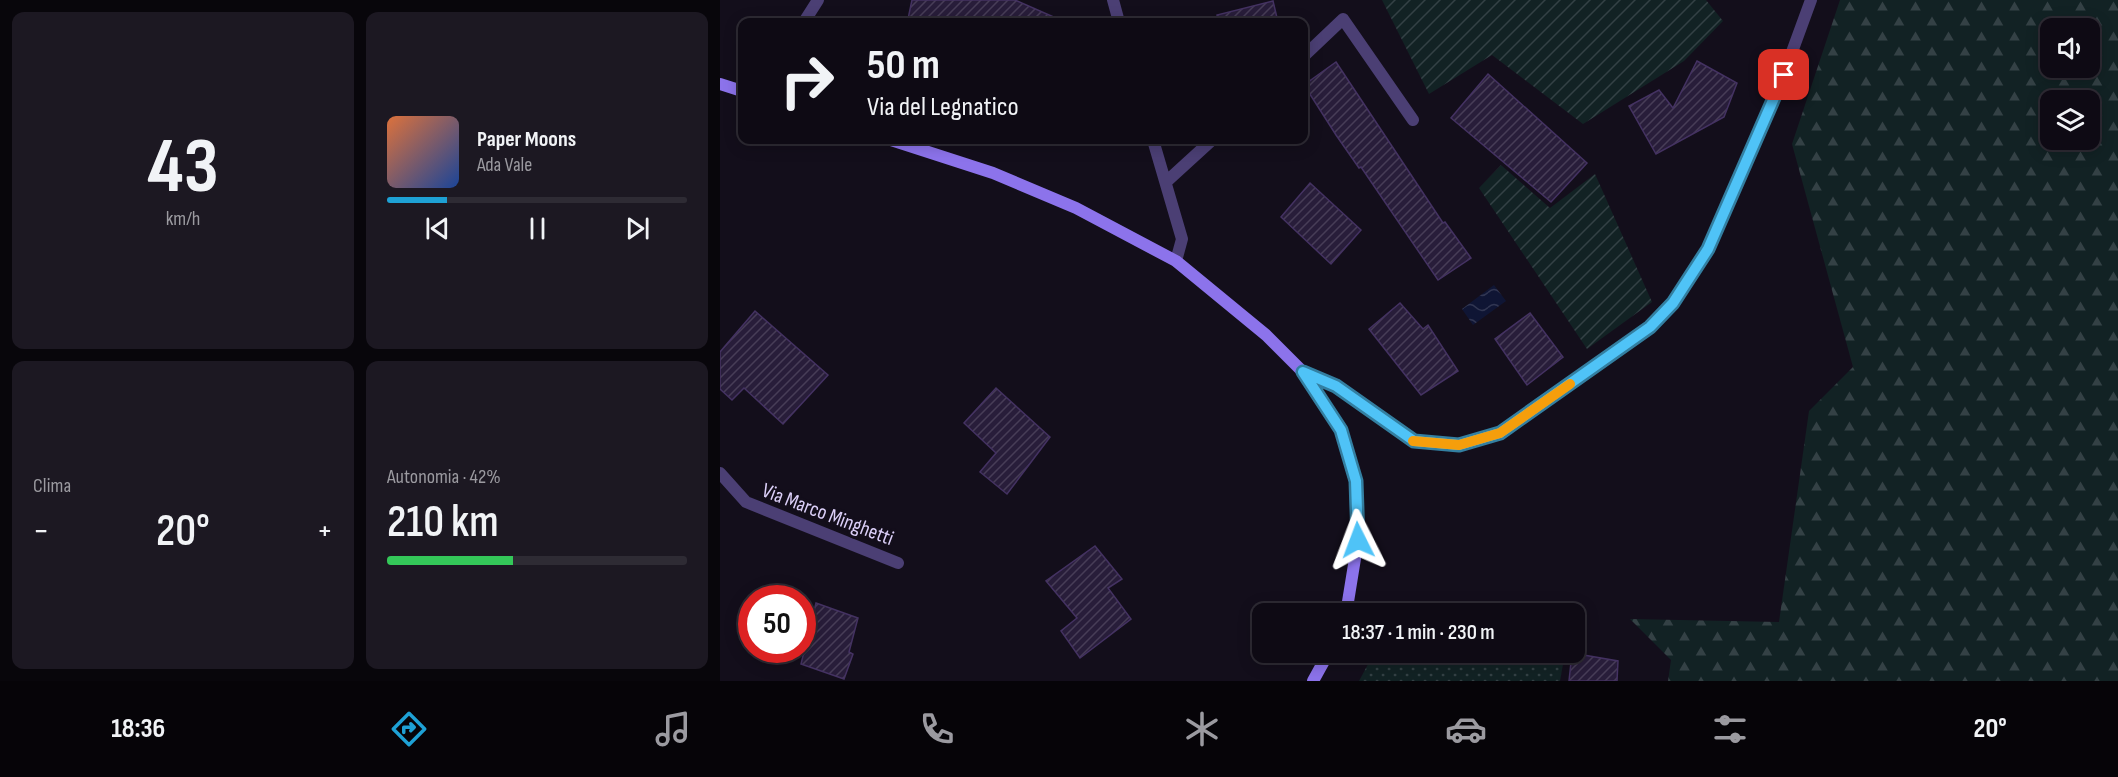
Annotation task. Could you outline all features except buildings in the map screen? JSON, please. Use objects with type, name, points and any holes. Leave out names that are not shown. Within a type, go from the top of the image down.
[{"type":"main road","points":[[720,84],[738,90]]},
{"type":"main road","points":[[903,144],[993,173],[1076,208],[1176,261],[1266,335],[1303,372],[1341,430],[1356,481],[1358,540],[1348,603]]},
{"type":"main road","points":[[1313,681],[1323,663]]},
{"type":"street","points":[[807,18],[818,0]]},
{"type":"street","points":[[1113,0],[1118,18]]},
{"type":"street","points":[[1303,372],[1336,386],[1414,441],[1459,445],[1500,433],[1650,327],[1673,303],[1708,249],[1777,93],[1811,0]]},
{"type":"street","points":[[1308,52],[1343,19],[1413,120]]},
{"type":"street","points":[[1154,144],[1182,239],[1176,261]]},
{"type":"street","points":[[1166,182],[1208,144]]},
{"type":"street","name":"Via Marco Minghetti","points":[[720,473],[746,502],[898,562]]},
{"type":"green space","points":[[1382,0],[1706,0],[1723,21],[1684,61],[1583,124],[1492,55],[1429,94]]},
{"type":"green space","points":[[1840,0],[2118,0],[2118,681],[1668,681],[1671,660],[1630,619],[1779,622],[1809,411],[1853,367],[1792,144]]},
{"type":"green space","points":[[1501,165],[1550,208],[1595,174],[1652,302],[1587,349],[1479,188]]},
{"type":"green space","points":[[1401,602],[1488,603],[1400,603]]},
{"type":"green space","points":[[1369,663],[1563,663],[1560,681],[1359,681]]},
{"type":"water","points":[[1494,285],[1506,301],[1473,325],[1462,309]]},
{"type":"slow traffic","points":[[1413,441],[1459,445],[1500,433],[1570,384]]},
{"type":"route","points":[[1358,540],[1356,481],[1341,430],[1303,372],[1336,386],[1414,441],[1459,445],[1500,433],[1650,327],[1673,303],[1708,249],[1784,75]]}]
